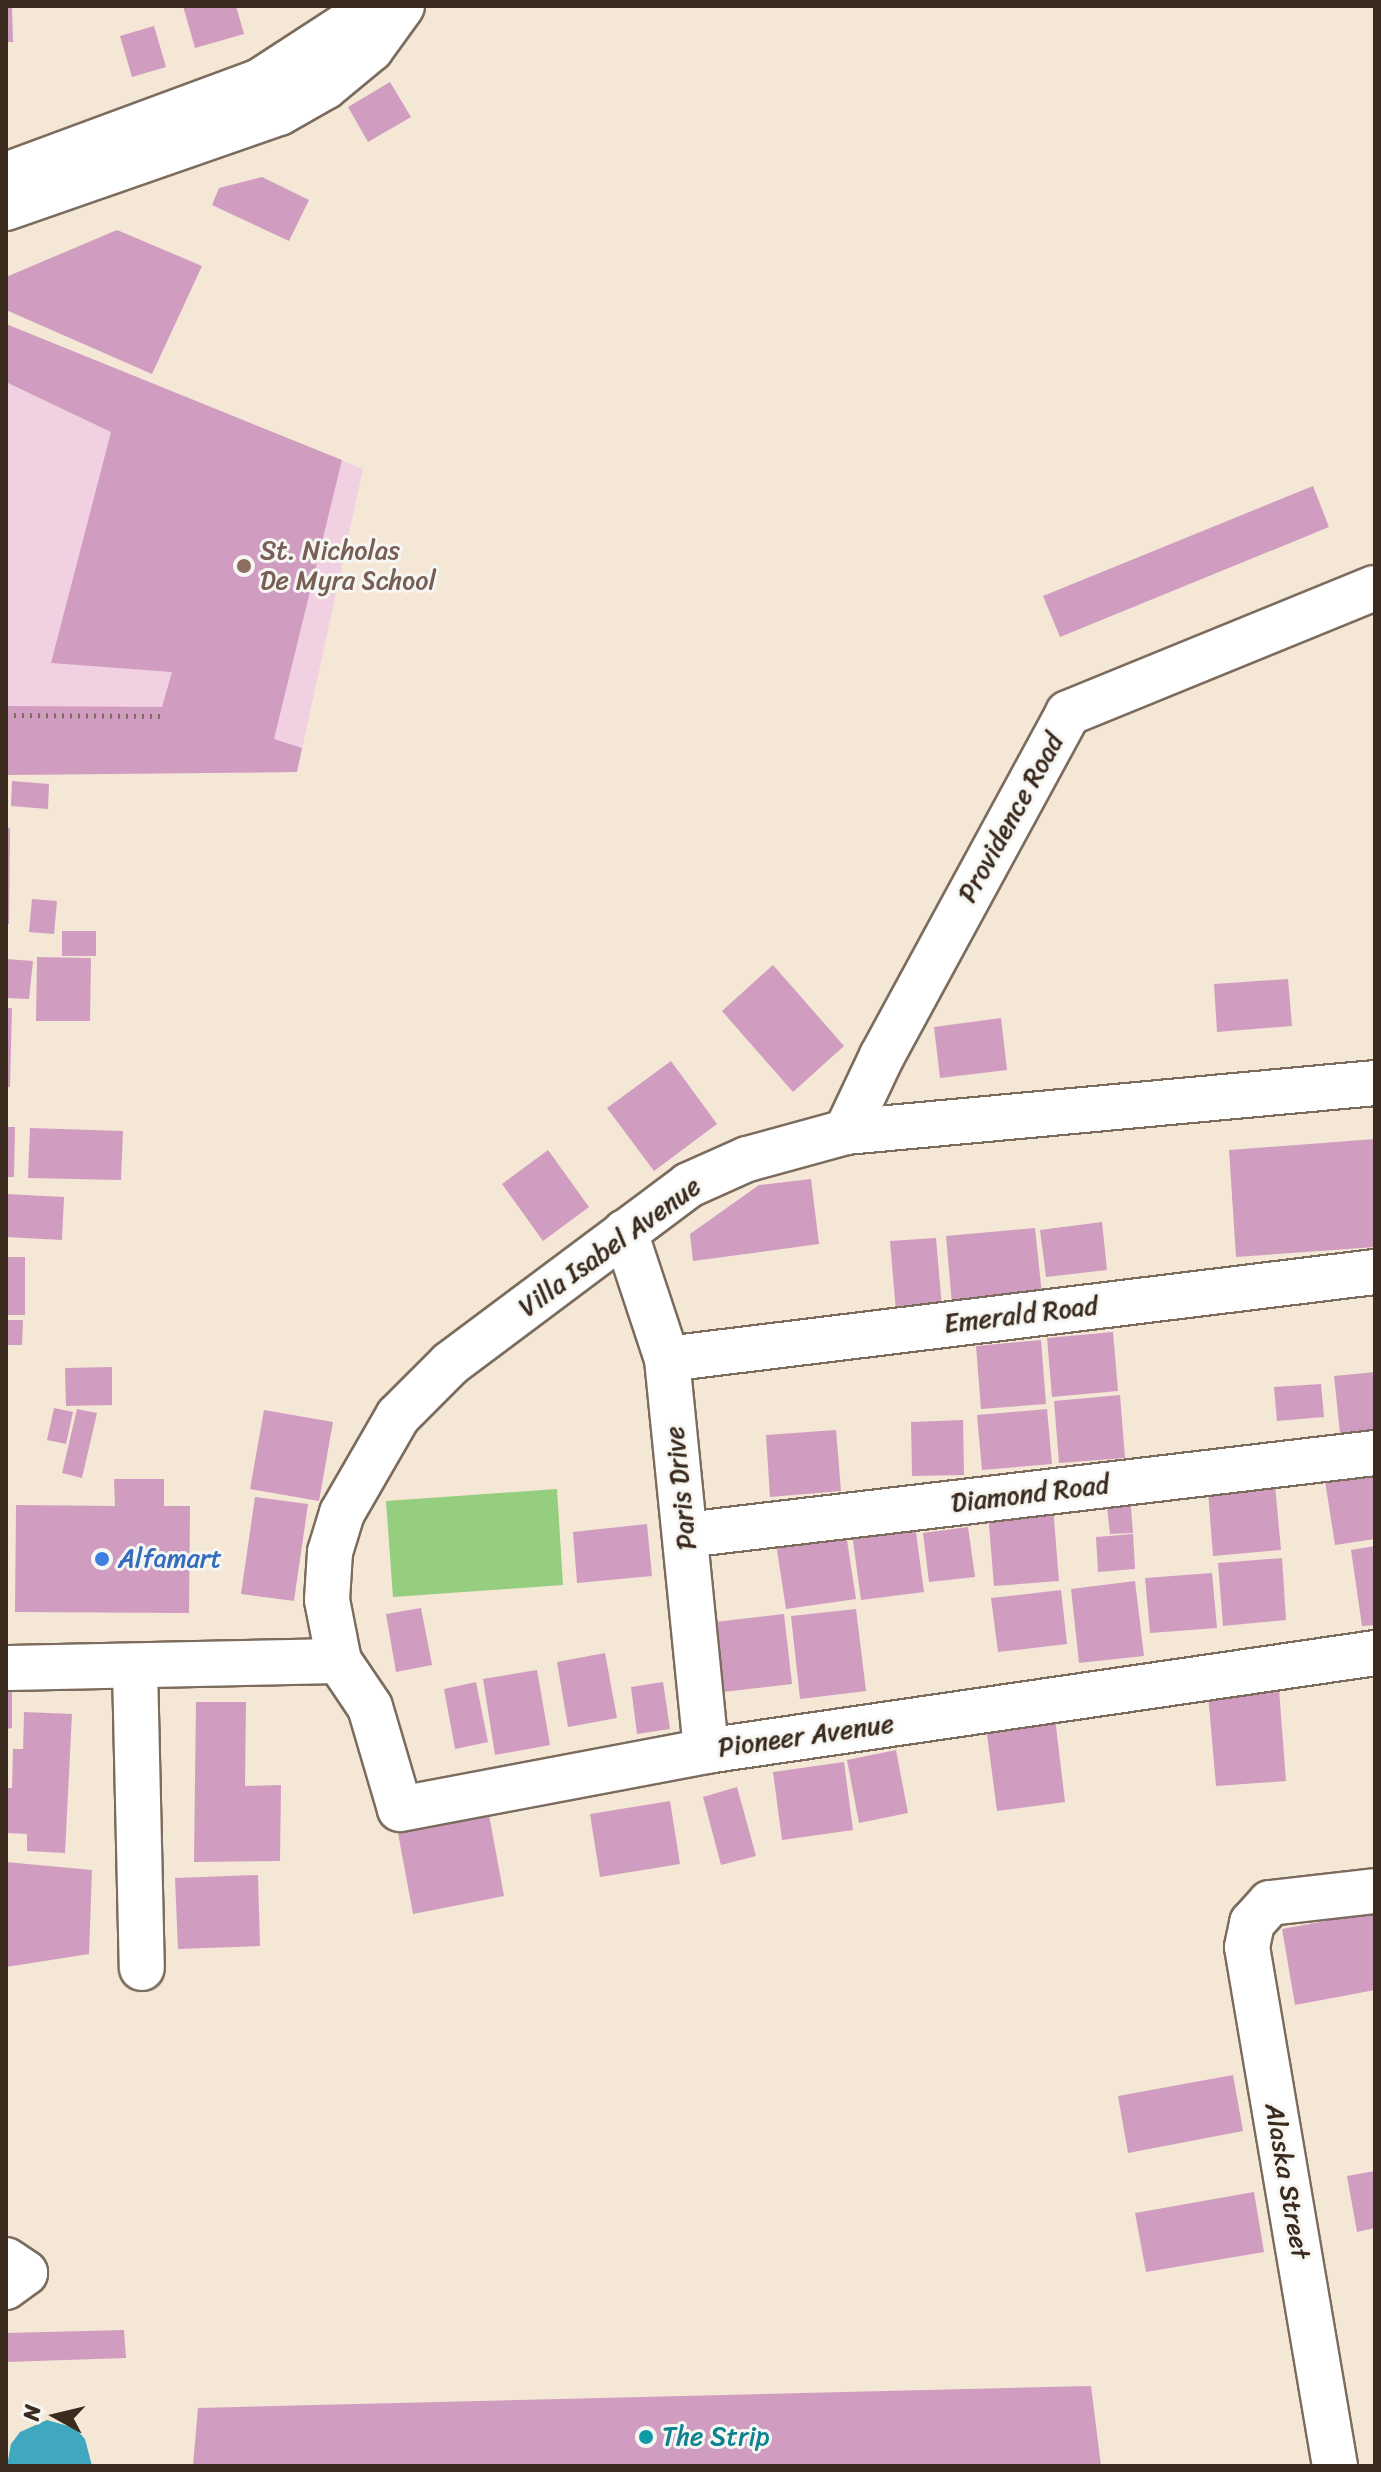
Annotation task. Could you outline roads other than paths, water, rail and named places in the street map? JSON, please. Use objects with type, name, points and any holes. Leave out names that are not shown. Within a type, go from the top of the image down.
[{"type":"street","points":[[6,175],[260,81],[349,23],[363,6]]},
{"type":"street","points":[[6,208],[279,113],[325,87],[371,49],[402,6]]},
{"type":"street","name":"Providence Road","points":[[846,1132],[882,1056],[1068,713],[1375,588]]},
{"type":"street","name":"Villa Isabel Avenue","points":[[335,1649],[330,1552],[342,1513],[380,1440],[450,1364],[689,1185],[747,1159],[846,1132],[1375,1083]]},
{"type":"street","name":"Paris Drive","points":[[625,1232],[667,1359],[706,1751]]},
{"type":"street","name":"Emerald Road","points":[[667,1359],[1375,1272]]},
{"type":"street","name":"Diamond Road","points":[[686,1535],[1375,1453]]},
{"type":"street","points":[[6,1641],[335,1649]]},
{"type":"street","points":[[6,1668],[135,1668],[335,1649]]},
{"type":"street","name":"Pioneer Avenue","points":[[335,1649],[370,1707],[400,1809],[706,1751],[1375,1653]]},
{"type":"street","points":[[135,1668],[142,1968]]},
{"type":"street","name":"Alaska Street","points":[[1335,2466],[1247,1947],[1252,1923],[1270,1903],[1375,1891]]},
{"type":"street","points":[[6,2260],[25,2273],[6,2287]]},
{"type":"water","points":[[47,2420],[75,2428],[85,2439],[92,2466],[7,2466],[11,2444],[20,2432]]},
{"type":"place","name":"St. Nicholas De Myra School","points":[[244,566]]},
{"type":"place","name":"Alfamart","points":[[102,1559]]},
{"type":"place","name":"The Strip","points":[[646,2437]]}]
